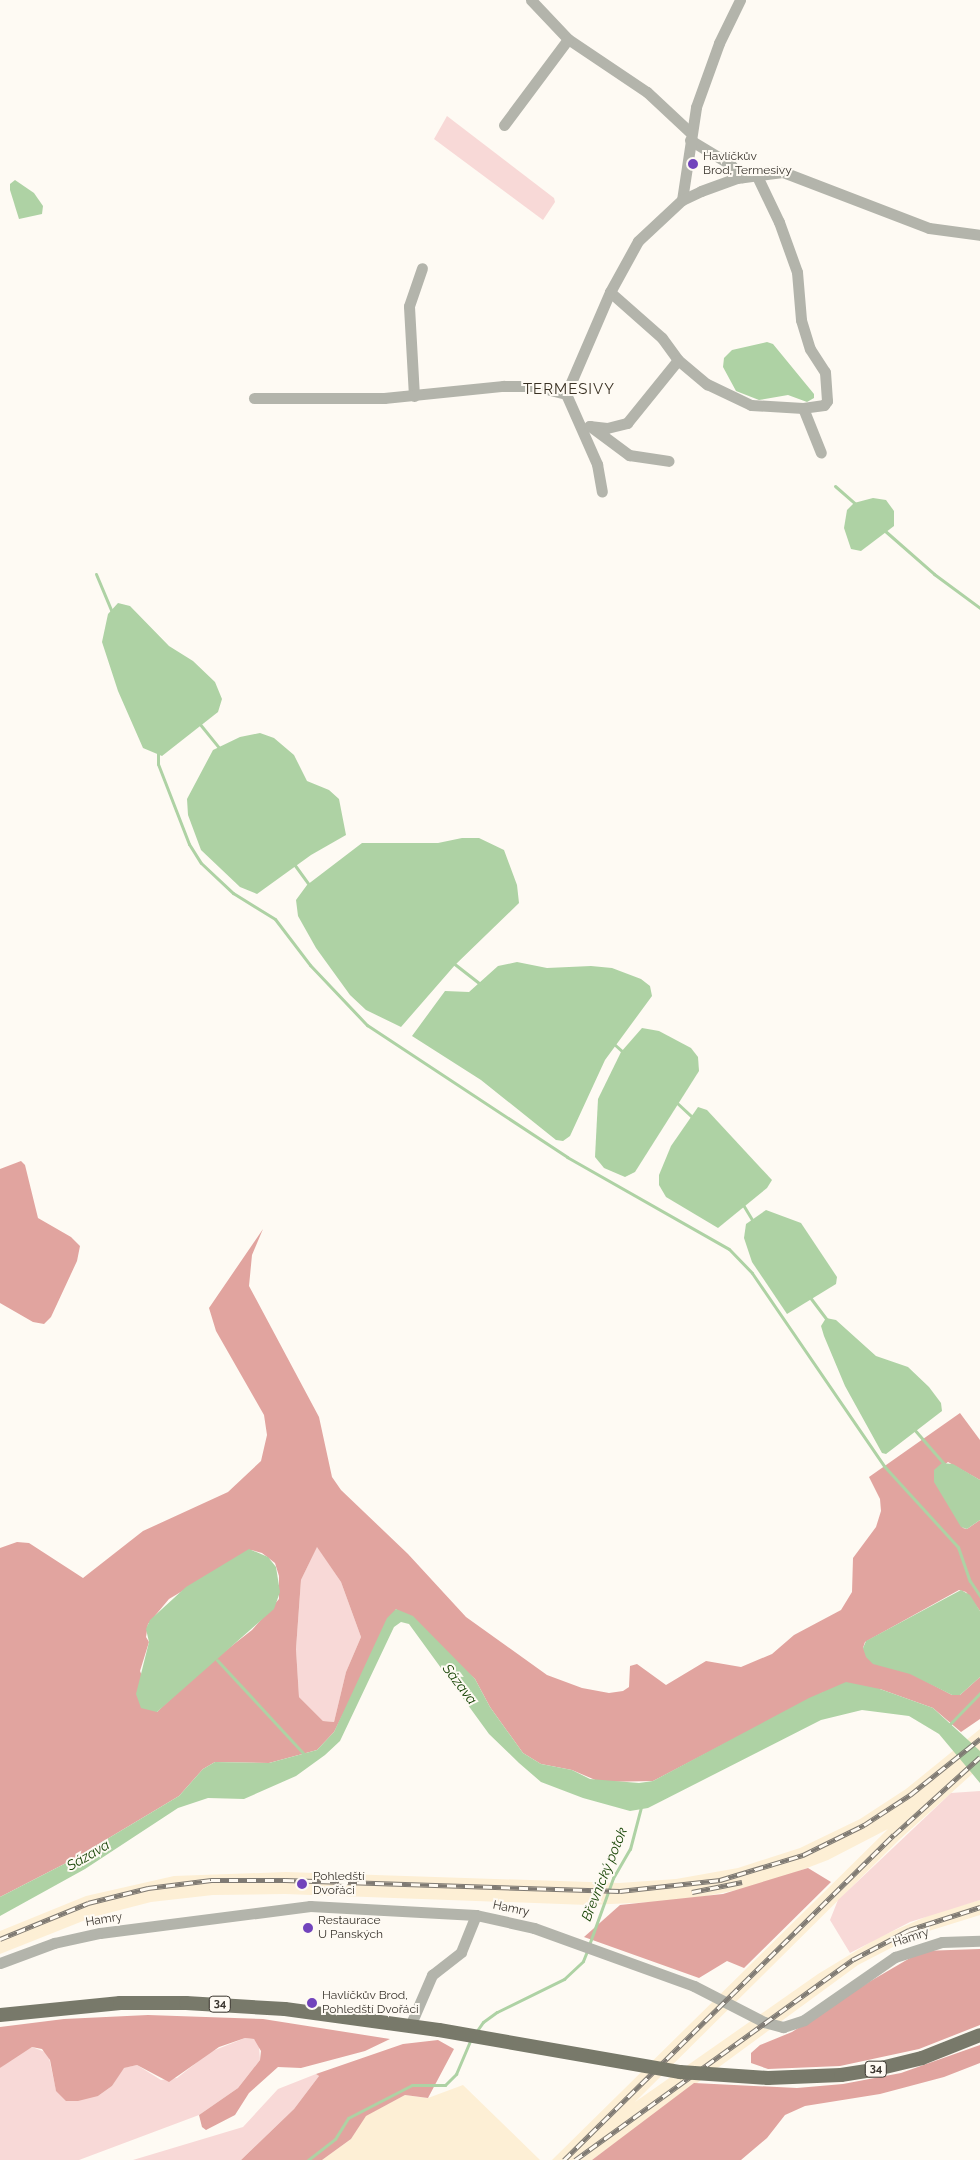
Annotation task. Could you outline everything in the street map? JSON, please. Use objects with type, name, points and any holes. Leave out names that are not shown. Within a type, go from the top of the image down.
[{"type":"main road","name":"34","points":[[0,2015],[120,2003],[195,2003],[285,2009],[439,2030],[680,2072],[768,2078],[841,2075],[877,2069],[922,2058],[980,2035]]},
{"type":"street","points":[[531,0],[543,4],[568,39],[647,92],[690,136],[730,164],[742,177]]},
{"type":"street","points":[[682,200],[690,136],[696,107],[719,43],[740,0]]},
{"type":"street","points":[[504,125],[568,39]]},
{"type":"street","points":[[566,394],[610,292],[638,241],[682,200],[742,177],[783,172],[929,228],[980,235]]},
{"type":"street","points":[[610,292],[662,338],[678,360],[707,384],[736,400],[751,405],[804,408],[824,406],[827,401],[825,372],[810,349],[801,320],[797,272],[780,222],[756,174]]},
{"type":"street","points":[[414,396],[409,303],[422,268]]},
{"type":"street","points":[[589,426],[607,428],[626,423],[639,412],[678,360]]},
{"type":"street","points":[[254,398],[414,396],[503,386],[534,386],[566,394],[597,464],[602,492]]},
{"type":"street","points":[[804,408],[821,452]]},
{"type":"street","points":[[578,418],[629,455],[669,461]]},
{"type":"street","name":"Hamry","points":[[0,1963],[54,1943],[100,1933],[310,1906],[476,1915],[534,1928],[583,1945],[694,1986],[764,2022],[775,2026],[793,2026],[895,1957],[942,1942],[980,1941]]},
{"type":"street","points":[[410,2026],[432,1975],[461,1952],[476,1915]]},
{"type":"shaded area","points":[[447,116],[554,198],[555,202],[543,220],[434,139]]},
{"type":"shaded area","points":[[21,1161],[25,1165],[38,1218],[71,1237],[80,1246],[77,1261],[51,1317],[44,1324],[33,1322],[0,1303],[0,1169]]},
{"type":"shaded area","points":[[263,1229],[252,1255],[249,1286],[319,1417],[332,1477],[341,1490],[408,1554],[466,1617],[547,1675],[582,1688],[609,1693],[623,1691],[629,1687],[630,1666],[637,1664],[666,1685],[706,1661],[741,1667],[772,1654],[794,1635],[841,1610],[852,1592],[853,1558],[876,1527],[881,1511],[880,1499],[869,1477],[960,1413],[980,1440],[980,1480],[948,1462],[934,1472],[934,1478],[963,1528],[967,1529],[980,1520],[980,1611],[966,1592],[959,1590],[865,1642],[863,1648],[952,1695],[960,1695],[980,1677],[980,1719],[961,1732],[933,1708],[880,1689],[824,1692],[653,1781],[600,1782],[572,1770],[541,1764],[523,1753],[490,1707],[475,1679],[396,1609],[334,1732],[317,1750],[269,1763],[215,1762],[203,1769],[179,1796],[72,1860],[0,1897],[0,1548],[17,1542],[29,1543],[83,1578],[143,1531],[228,1492],[261,1461],[267,1435],[264,1415],[216,1331],[209,1308]],"holes":[[[317,1547],[341,1582],[361,1637],[346,1672],[334,1722],[323,1721],[299,1697],[296,1649],[301,1580]],[[251,1550],[262,1553],[275,1563],[279,1576],[279,1599],[252,1630],[201,1670],[157,1712],[140,1671],[149,1642],[146,1637],[148,1624],[169,1599]]]},
{"type":"shaded area","points":[[317,1546],[341,1582],[361,1637],[346,1672],[334,1722],[323,1721],[299,1697],[296,1649],[301,1580]]},
{"type":"shaded area","points":[[980,1729],[980,1767],[900,1839],[635,2102],[818,1974],[879,1937],[937,1912],[980,1900],[980,1915],[916,1935],[858,1965],[592,2160],[552,2160],[888,1829],[828,1860],[786,1876],[743,1889],[679,1901],[588,1905],[285,1894],[213,1895],[151,1902],[93,1917],[0,1954],[0,1931],[86,1896],[174,1876],[286,1872],[619,1883],[676,1879],[738,1868],[800,1848],[860,1819],[906,1789]]},
{"type":"shaded area","points":[[980,1791],[980,1900],[910,1922],[850,1953],[830,1920],[838,1900],[951,1793]]},
{"type":"shaded area","points":[[808,1868],[831,1882],[744,1968],[727,1961],[699,1978],[584,1937],[620,1905],[723,1894]]},
{"type":"shaded area","points":[[980,1949],[980,2025],[919,2049],[840,2066],[768,2069],[751,2063],[751,2053],[760,2045],[792,2032],[869,1982],[922,1951]]},
{"type":"shaded area","points":[[148,2015],[263,2019],[390,2039],[365,2051],[301,2068],[278,2067],[249,2093],[235,2115],[206,2130],[202,2127],[199,2115],[238,2088],[260,2060],[261,2051],[254,2039],[245,2038],[219,2047],[169,2082],[137,2065],[124,2068],[112,2086],[98,2096],[78,2101],[66,2101],[56,2091],[50,2060],[42,2049],[32,2047],[0,2068],[0,2027],[64,2019]]},
{"type":"shaded area","points":[[245,2038],[254,2039],[259,2045],[260,2060],[238,2088],[199,2115],[79,2160],[0,2160],[0,2068],[18,2054],[32,2047],[48,2053],[56,2090],[98,2096],[112,2086],[123,2068],[137,2065],[161,2080],[177,2078],[210,2052]]},
{"type":"shaded area","points":[[438,2040],[454,2049],[428,2098],[405,2095],[366,2116],[351,2139],[322,2160],[241,2160],[294,2109],[319,2076],[316,2074],[403,2044]]},
{"type":"shaded area","points":[[980,2045],[980,2063],[944,2077],[880,2094],[805,2106],[785,2115],[767,2138],[741,2160],[592,2160],[694,2083],[797,2088],[843,2084],[901,2073]]},
{"type":"shaded area","points":[[316,2074],[319,2076],[294,2109],[241,2160],[133,2160],[243,2127],[278,2089]]},
{"type":"shaded area","points":[[463,2085],[540,2160],[322,2160],[351,2139],[365,2116],[405,2095],[428,2098]]},
{"type":"water","points":[[15,180],[34,193],[43,206],[42,214],[19,219],[10,190],[10,184]]},
{"type":"water","points":[[767,342],[773,344],[814,394],[814,398],[807,402],[788,395],[759,400],[736,391],[723,367],[724,358],[732,350]]},
{"type":"water","points":[[873,498],[886,500],[894,511],[894,526],[861,551],[851,549],[844,528],[847,510],[854,503]]},
{"type":"water","points":[[118,603],[130,606],[169,646],[193,661],[215,682],[222,699],[218,712],[162,756],[143,748],[118,691],[102,642],[108,614]]},
{"type":"water","points":[[260,733],[274,738],[294,755],[307,781],[329,790],[339,799],[346,835],[311,855],[257,894],[240,887],[201,850],[188,815],[187,799],[213,750],[240,737]]},
{"type":"water","points":[[462,838],[479,838],[504,850],[517,885],[519,903],[455,965],[401,1027],[366,1010],[350,995],[316,948],[298,916],[296,900],[307,885],[362,843],[438,843]]},
{"type":"water","points":[[517,962],[547,968],[591,966],[612,968],[641,979],[650,986],[652,996],[605,1060],[570,1136],[563,1141],[556,1140],[481,1080],[412,1036],[445,991],[469,992],[498,966]]},
{"type":"water","points":[[642,1028],[659,1031],[691,1048],[698,1057],[699,1071],[635,1172],[625,1177],[604,1168],[595,1157],[598,1099],[621,1052]]},
{"type":"water","points":[[698,1107],[707,1110],[772,1180],[767,1188],[718,1228],[666,1197],[659,1185],[659,1175],[671,1146]]},
{"type":"water","points":[[766,1210],[801,1223],[837,1277],[836,1284],[787,1314],[752,1262],[744,1238],[746,1224]]},
{"type":"water","points":[[826,1318],[836,1320],[876,1356],[908,1367],[929,1387],[941,1403],[942,1411],[886,1454],[882,1453],[845,1386],[824,1336],[821,1326]]},
{"type":"water","points":[[942,1463],[953,1464],[980,1480],[980,1520],[967,1529],[961,1527],[934,1482],[934,1470]]},
{"type":"water","points":[[249,1549],[268,1557],[276,1567],[280,1592],[274,1609],[157,1712],[141,1708],[136,1694],[149,1642],[146,1629],[150,1620],[186,1587]]},
{"type":"water","points":[[961,1590],[970,1595],[980,1611],[980,1677],[960,1695],[952,1695],[910,1674],[873,1664],[866,1657],[863,1648],[866,1641]]},
{"type":"water","name":"Sázava","points":[[396,1609],[413,1616],[475,1679],[490,1707],[523,1753],[541,1764],[572,1770],[590,1779],[639,1783],[653,1781],[809,1698],[846,1682],[880,1689],[933,1708],[980,1751],[980,1783],[939,1734],[909,1716],[862,1710],[821,1720],[648,1808],[630,1811],[583,1798],[541,1782],[489,1734],[409,1624],[401,1622],[394,1627],[340,1741],[325,1755],[296,1776],[244,1799],[208,1798],[178,1808],[85,1869],[0,1916],[0,1897],[72,1860],[179,1796],[203,1769],[215,1762],[269,1763],[317,1750],[334,1732],[387,1618]]},
{"type":"waterway","points":[[835,486],[857,505]]},
{"type":"waterway","points":[[884,530],[934,574],[980,608]]},
{"type":"waterway","points":[[96,574],[112,612]]},
{"type":"waterway","points":[[199,723],[220,749]]},
{"type":"waterway","points":[[158,752],[158,764],[189,844],[201,863],[233,893],[275,919],[310,965],[367,1025],[567,1157],[729,1249],[752,1273],[884,1466],[958,1547],[970,1581],[980,1596]]},
{"type":"waterway","points":[[294,864],[310,886]]},
{"type":"waterway","points":[[452,962],[483,986]]},
{"type":"waterway","points":[[614,1044],[624,1053]]},
{"type":"waterway","points":[[676,1102],[693,1118]]},
{"type":"waterway","points":[[742,1203],[753,1221]]},
{"type":"waterway","points":[[809,1296],[828,1321]]},
{"type":"waterway","points":[[913,1428],[945,1465]]},
{"type":"waterway","points":[[217,1660],[305,1755]]},
{"type":"waterway","points":[[949,1725],[980,1693]]},
{"type":"waterway","name":"Břevnický potok","points":[[589,1945],[613,1878],[630,1849],[641,1807]]},
{"type":"waterway","name":"Břevnický potok","points":[[476,2032],[483,2022],[497,2012],[564,1979],[583,1961],[587,1951]]},
{"type":"waterway","name":"Břevnický potok","points":[[308,2160],[335,2139],[348,2118],[412,2085],[445,2085],[456,2074],[471,2039]]},
{"type":"railway","points":[[0,1939],[88,1903],[148,1888],[211,1880],[285,1880],[620,1891],[720,1880],[803,1855],[864,1825],[910,1795],[980,1739]]},
{"type":"railway","points":[[564,2160],[894,1835],[980,1757]]},
{"type":"railway","points":[[692,1892],[742,1882]]},
{"type":"railway","points":[[575,2160],[854,1959],[909,1930],[980,1907]]},
{"type":"place","name":"Havlíčkův Brod, Termesivy","points":[[693,164]]},
{"type":"place","name":"Pohledští Dvořáci","points":[[302,1884]]},
{"type":"place","name":"Restaurace U Panských","points":[[308,1928]]},
{"type":"place","name":"Havlíčkův Brod, Pohledští Dvořáci","points":[[312,2003]]},
{"type":"district","name":"TERMESIVY","points":[[569,390]]}]
